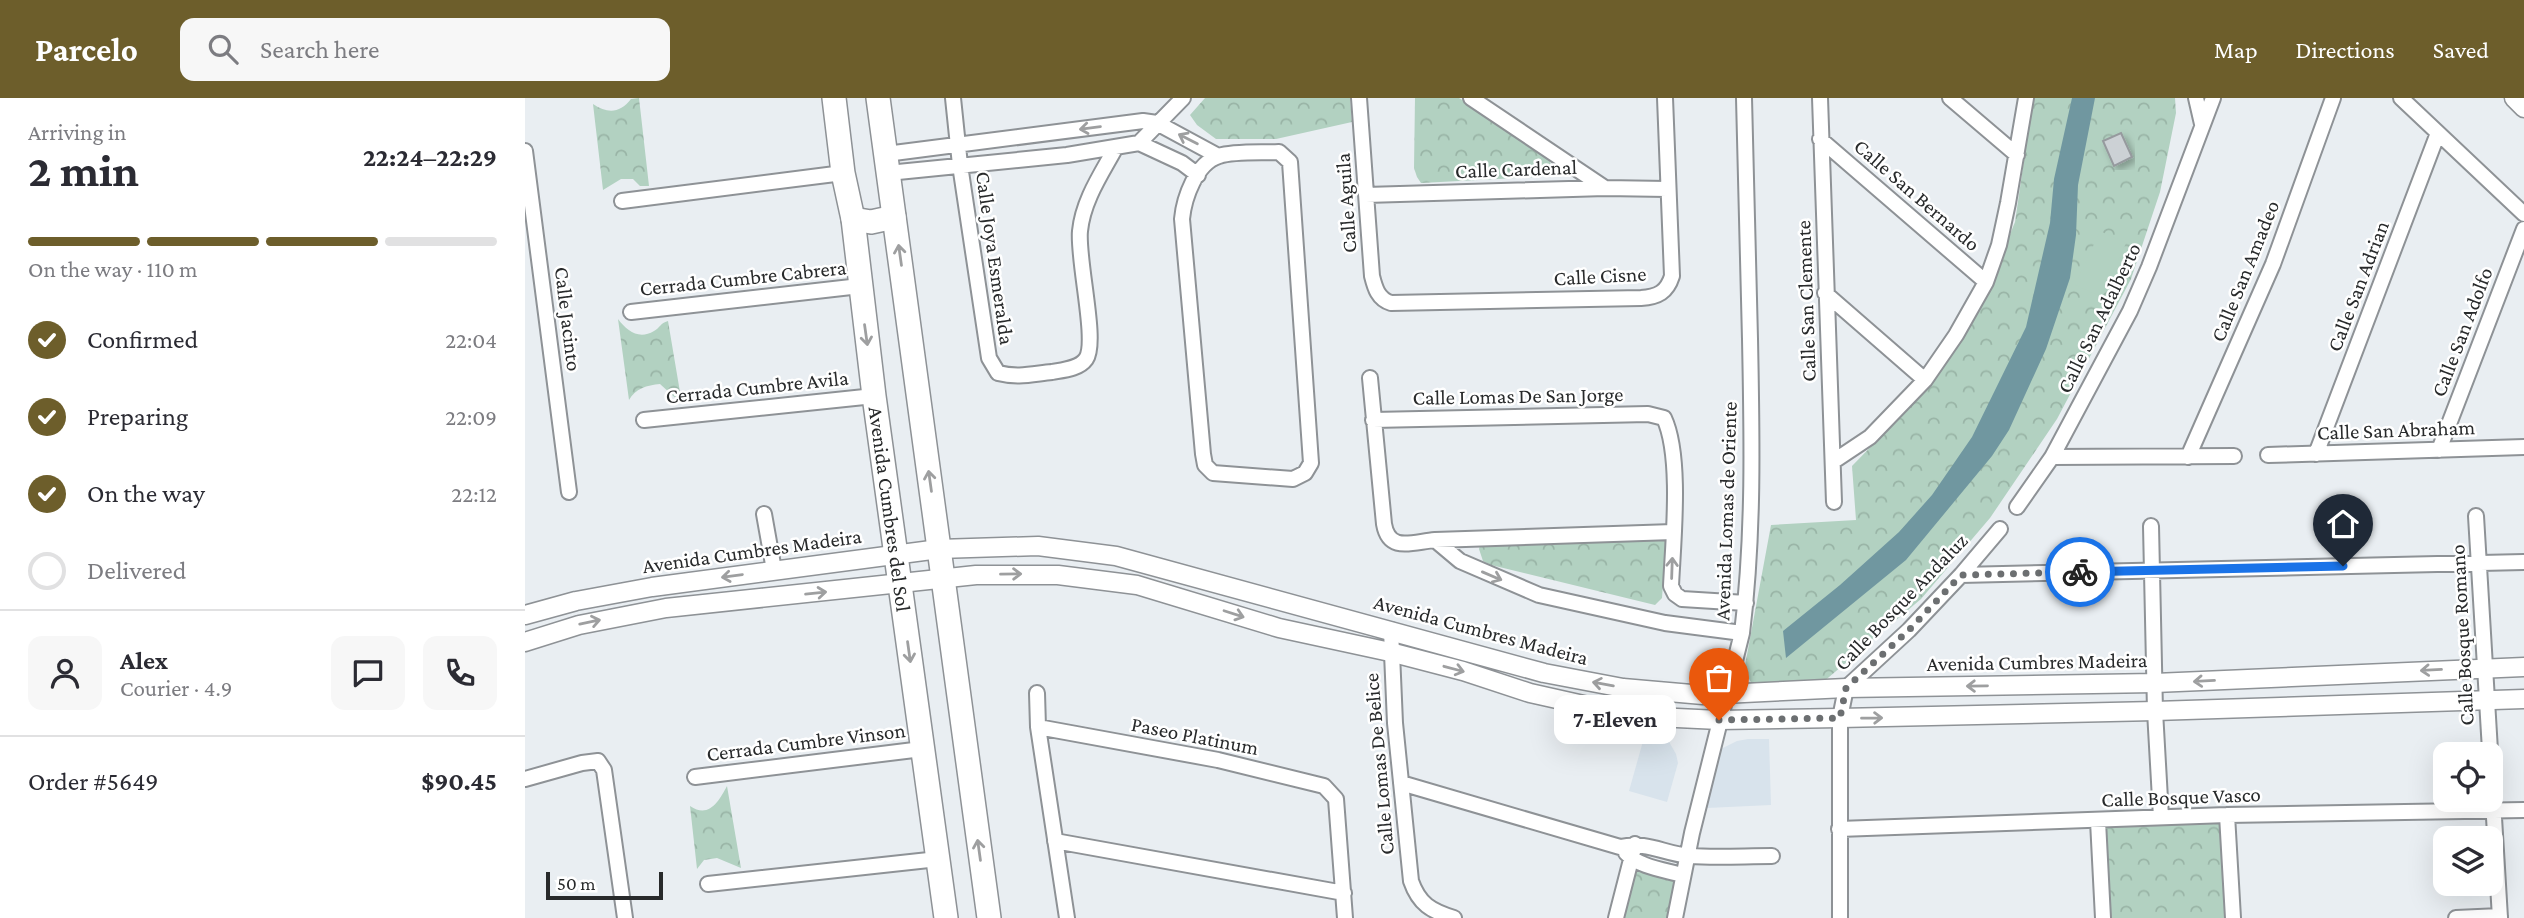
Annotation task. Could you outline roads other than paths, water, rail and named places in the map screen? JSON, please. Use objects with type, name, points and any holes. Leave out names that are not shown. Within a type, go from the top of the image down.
[{"type":"main road","name":"Avenida Cumbres del Sol","points":[[834,98],[843,173],[853,219],[874,396],[946,918]]},
{"type":"main road","name":"Avenida Cumbres del Sol","points":[[879,98],[989,918]]},
{"type":"main road","points":[[853,219],[871,222],[894,217]]},
{"type":"street","name":"Calle Joya Esmeralda","points":[[953,98],[960,165],[989,358],[998,373],[1014,377],[1071,369],[1086,359],[1091,343],[1080,264],[1082,215],[1116,147]]},
{"type":"street","points":[[1139,143],[1183,98]]},
{"type":"street","name":"Calle Aguila","points":[[1359,98],[1372,276],[1376,291],[1384,301]]},
{"type":"street","points":[[1471,98],[1605,188]]},
{"type":"street","name":"Calle Cisne","points":[[1384,301],[1405,303],[1654,297],[1664,291],[1672,276],[1665,98]]},
{"type":"street","name":"Avenida Lomas de Oriente","points":[[1675,918],[1682,875],[1742,633],[1746,603],[1752,425],[1744,98]]},
{"type":"street","name":"Calle San Clemente","points":[[1819,98],[1834,502]]},
{"type":"street","points":[[1950,98],[2017,155]]},
{"type":"street","points":[[1834,461],[1870,438],[1925,380],[1957,335],[1986,282],[1999,245],[2026,98]]},
{"type":"street","points":[[2196,98],[2202,124]]},
{"type":"street","name":"Calle San Adalberto","points":[[2017,508],[2052,457],[2130,311],[2213,98]]},
{"type":"street","name":"Calle San Amadeo","points":[[2188,457],[2273,264],[2333,98]]},
{"type":"street","points":[[2401,98],[2524,214]]},
{"type":"street","points":[[2514,98],[2524,107]]},
{"type":"street","points":[[887,164],[958,144],[1143,121],[1157,123],[1218,156],[1279,152],[1290,162],[1311,463],[1305,473],[1293,479],[1213,472],[1205,466],[1182,219],[1188,190],[1198,175],[1218,156]]},
{"type":"street","name":"Calle San Adrian","points":[[2316,454],[2438,133]]},
{"type":"street","name":"Calle San Bernardo","points":[[1821,139],[1986,282]]},
{"type":"street","points":[[887,164],[960,165],[1067,155],[1139,143],[1182,163],[1198,175]]},
{"type":"street","name":"Calle Jacinto","points":[[525,151],[569,492]]},
{"type":"street","points":[[622,201],[843,173]]},
{"type":"street","name":"Calle Cardenal","points":[[1366,195],[1605,188],[1667,189]]},
{"type":"street","name":"Calle San Adolfo","points":[[2439,450],[2524,229]]},
{"type":"street","name":"Cerrada Cumbre Cabrera","points":[[631,312],[860,286]]},
{"type":"street","points":[[1825,293],[1925,380]]},
{"type":"street","points":[[1370,378],[1384,524],[1386,535],[1391,542],[1673,532],[1671,586],[1675,594],[1682,599],[1746,603]]},
{"type":"street","name":"Cerrada Cumbre Avila","points":[[644,420],[874,396]]},
{"type":"street","name":"Calle Lomas De San Jorge","points":[[1373,420],[1648,414],[1664,418],[1669,429],[1674,459],[1673,532]]},
{"type":"street","name":"Calle San Abraham","points":[[2268,455],[2524,447]]},
{"type":"street","points":[[2052,457],[2234,456]]},
{"type":"street","points":[[764,514],[774,570]]},
{"type":"street","name":"Calle Bosque Romano","points":[[2476,516],[2490,742]]},
{"type":"street","points":[[2151,526],[2155,711],[2161,817]]},
{"type":"street","name":"Calle Bosque Andaluz","points":[[1840,918],[1840,718],[1846,688],[1909,630],[2000,529]]},
{"type":"street","points":[[1435,540],[1460,561],[1539,596],[1665,624],[1742,633]]},
{"type":"street","name":"Avenida Cumbres Madeira","points":[[525,615],[576,601],[652,587],[774,570],[939,549],[1038,546],[1116,556],[1544,673],[1623,688],[1726,694],[1846,688],[2155,683],[2524,667]]},
{"type":"street","points":[[1961,575],[2524,562]]},
{"type":"street","points":[[525,642],[579,625],[653,611],[943,578],[1021,574],[1069,576],[1137,585],[1279,628],[1390,652],[1463,671],[1530,693],[1597,708],[1656,717],[1719,720],[1840,718],[2524,699]]},
{"type":"street","points":[[652,587],[653,611]]},
{"type":"street","name":"Calle Lomas De Belice","points":[[1391,630],[1390,652],[1411,881],[1416,894],[1433,912],[1454,918]]},
{"type":"street","points":[[1037,692],[1038,727],[1067,918]]},
{"type":"street","name":"Paseo Platinum","points":[[1038,727],[1218,760],[1324,786],[1336,799],[1344,893]]},
{"type":"street","name":"Cerrada Cumbre Vinson","points":[[695,777],[922,750]]},
{"type":"street","points":[[525,779],[582,762],[598,761],[604,770],[625,918]]},
{"type":"street","points":[[1401,783],[1629,850],[1682,875]]},
{"type":"street","name":"Calle Bosque Vasco","points":[[2503,811],[2524,810]]},
{"type":"street","name":"Calle Bosque Vasco","points":[[1839,829],[2227,815],[2433,812]]},
{"type":"street","name":"Calle Bosque Romano","points":[[2494,812],[2500,917]]},
{"type":"street","points":[[2227,815],[2233,918]]},
{"type":"street","points":[[2098,821],[2103,918]]},
{"type":"street","points":[[1055,841],[1344,893],[1345,918]]},
{"type":"street","points":[[1629,850],[1687,856],[1772,856]]},
{"type":"street","points":[[1616,918],[1629,850]]},
{"type":"street","points":[[708,884],[938,859]]},
{"type":"street","points":[[2456,918],[2500,917]]},
{"type":"water","points":[[2072,98],[2095,98],[2078,185],[2076,235],[2070,278],[2046,349],[2009,430],[1992,456],[1906,560],[1786,658],[1783,631],[1899,532],[1932,495],[1972,437],[2026,327],[2050,223],[2054,179]]},
{"type":"place","name":"7-Eleven","points":[[1719,720]]}]
